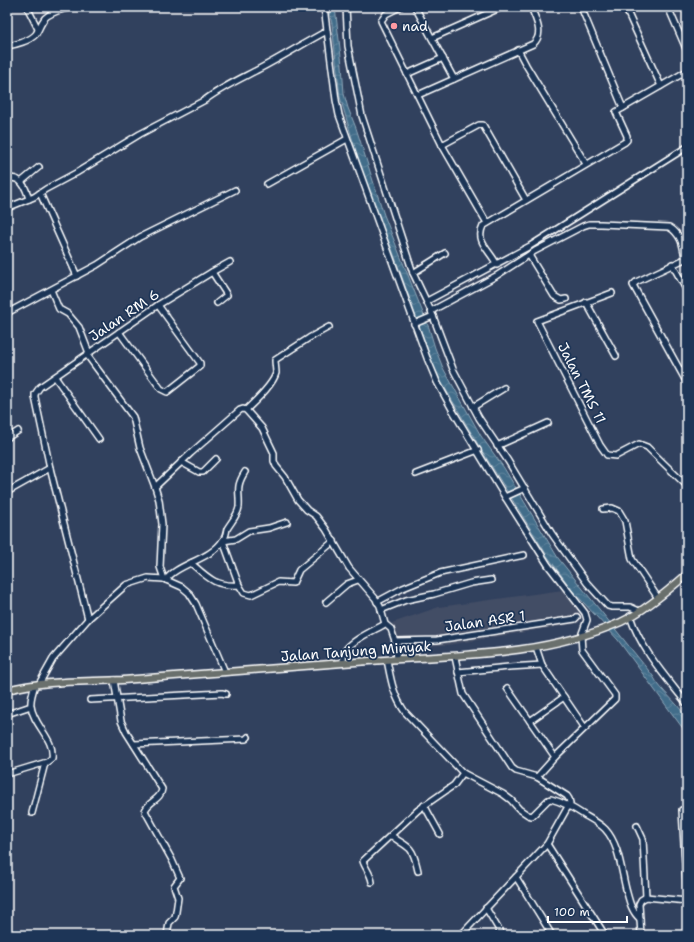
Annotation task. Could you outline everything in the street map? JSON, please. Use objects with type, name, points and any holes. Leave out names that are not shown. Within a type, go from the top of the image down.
[{"type":"main road","name":"Jalan Tanjung Minyak","points":[[7,690],[37,684],[114,680],[397,659],[455,657],[536,648],[581,636],[622,621],[658,598],[687,574]]},
{"type":"street","points":[[27,7],[38,29]]},
{"type":"street","points":[[7,46],[32,37],[36,34],[46,18],[53,13],[71,7]]},
{"type":"street","points":[[324,7],[336,100],[347,139],[437,382],[548,565],[585,613],[587,620],[581,636],[582,650],[615,695],[615,699],[536,777]]},
{"type":"street","points":[[346,7],[348,46],[362,116],[413,273],[427,301],[453,369],[473,407],[497,446],[556,540],[587,583],[608,606],[630,606],[639,611]]},
{"type":"street","points":[[399,7],[386,14],[381,21],[442,145],[487,223]]},
{"type":"street","points":[[415,7],[454,79]]},
{"type":"street","points":[[432,38],[502,7]]},
{"type":"street","points":[[418,95],[533,44],[538,37],[538,28],[531,7]]},
{"type":"street","points":[[581,7],[623,108]]},
{"type":"street","points":[[625,7],[661,86]]},
{"type":"street","points":[[668,7],[687,51]]},
{"type":"street","points":[[7,208],[40,193],[140,134],[205,100],[214,92],[327,31]]},
{"type":"street","points":[[518,50],[586,164]]},
{"type":"street","points":[[407,74],[443,58]]},
{"type":"street","points":[[497,265],[481,240],[480,233],[483,226],[627,140],[627,136],[616,115],[616,112],[687,71]]},
{"type":"street","points":[[442,145],[479,125],[483,125],[526,200]]},
{"type":"street","points":[[267,184],[347,139]]},
{"type":"street","points":[[427,301],[497,265],[687,147]]},
{"type":"street","points":[[21,182],[39,167]]},
{"type":"street","points":[[7,180],[16,179],[21,182],[29,199]]},
{"type":"street","points":[[7,313],[97,265],[140,237],[235,190]]},
{"type":"street","points":[[40,193],[77,276]]},
{"type":"street","points":[[416,323],[432,315],[528,255],[589,224],[656,225],[669,227],[680,236],[686,258],[634,283],[634,288],[687,383]]},
{"type":"street","points":[[544,237],[548,244]]},
{"type":"street","points":[[413,273],[445,253]]},
{"type":"street","points":[[528,255],[554,296],[561,300],[566,299]]},
{"type":"street","name":"Jalan RM 6","points":[[50,468],[36,394],[40,388],[158,305],[230,262]]},
{"type":"street","points":[[672,264],[687,291]]},
{"type":"street","points":[[212,272],[227,295],[217,303]]},
{"type":"street","points":[[51,290],[59,309],[71,317],[79,327],[88,354],[133,417],[140,448],[159,500],[162,524],[160,567],[165,580]]},
{"type":"street","points":[[612,293],[586,302],[616,356]]},
{"type":"street","name":"Jalan TMS 11","points":[[586,302],[537,320],[600,445],[607,454],[616,456],[639,444],[643,444],[687,486]]},
{"type":"street","points":[[119,332],[161,389],[167,392],[200,366],[200,361],[158,305]]},
{"type":"street","points":[[155,487],[240,410],[246,410],[274,378],[276,372],[275,360],[309,338],[329,328]]},
{"type":"street","points":[[55,377],[99,439]]},
{"type":"street","points":[[473,407],[504,388]]},
{"type":"street","points":[[246,410],[264,433],[274,453],[274,461],[276,466],[298,500],[307,510],[316,516],[334,541],[349,568],[377,602],[386,624],[391,629],[395,641],[397,659]]},
{"type":"street","points":[[497,446],[548,423]]},
{"type":"street","points":[[7,438],[18,431]]},
{"type":"street","points":[[416,474],[478,450]]},
{"type":"street","points":[[181,462],[199,472],[204,472],[216,459]]},
{"type":"street","points":[[7,492],[50,468],[88,619]]},
{"type":"street","points":[[165,580],[174,572],[213,551],[223,541],[239,508],[239,481],[245,472]]},
{"type":"street","points":[[507,496],[524,489]]},
{"type":"street","points":[[603,509],[612,508],[619,511],[625,521],[632,559],[658,598]]},
{"type":"street","points":[[223,541],[236,539],[249,531],[262,530],[288,522]]},
{"type":"street","points":[[223,541],[239,585],[244,593],[251,595],[278,582],[292,583],[296,579],[299,570],[334,541]]},
{"type":"street","points":[[377,602],[403,588],[440,572],[524,555]]},
{"type":"street","points":[[191,564],[216,583],[223,585],[239,585]]},
{"type":"street","points":[[7,774],[45,763],[52,758],[51,748],[37,723],[31,706],[37,684],[53,659],[88,619],[128,583],[148,578],[165,580],[182,586],[192,596],[226,672]]},
{"type":"street","points":[[326,602],[347,584],[358,580]]},
{"type":"street","points":[[381,610],[406,600],[471,583],[490,580]]},
{"type":"street","points":[[630,616],[636,634],[643,646],[687,704]]},
{"type":"street","name":"Jalan ASR 1","points":[[395,641],[436,640],[575,619],[577,617]]},
{"type":"street","points":[[343,664],[344,652],[347,648],[386,624]]},
{"type":"street","points":[[536,648],[542,665],[584,728]]},
{"type":"street","points":[[455,657],[463,694],[512,768],[516,771],[536,777],[567,796],[570,803],[548,844],[461,935]]},
{"type":"street","points":[[387,660],[392,687],[405,712],[463,773],[503,794],[519,810],[528,815],[532,816],[548,800],[551,799],[596,821],[605,829],[619,856],[630,904],[634,913],[640,919]]},
{"type":"street","points":[[458,672],[542,665]]},
{"type":"street","points":[[114,680],[121,721],[126,732],[162,789],[160,796],[146,807],[144,811],[172,860],[180,878],[174,886],[178,898],[175,916],[169,923],[167,935]]},
{"type":"street","points":[[507,688],[555,757]]},
{"type":"street","points":[[90,700],[226,694]]},
{"type":"street","points":[[530,721],[564,697]]},
{"type":"street","points":[[7,714],[31,706]]},
{"type":"street","points":[[134,744],[246,739],[248,737]]},
{"type":"street","points":[[32,813],[45,763]]},
{"type":"street","points":[[372,882],[371,876],[364,864],[364,861],[407,820],[454,785],[463,773]]},
{"type":"street","points":[[424,806],[440,834]]},
{"type":"street","points":[[682,810],[687,898]]},
{"type":"street","points":[[637,826],[643,839],[646,897]]},
{"type":"street","points":[[391,835],[396,841],[405,845],[413,853],[418,871]]},
{"type":"street","points":[[548,844],[605,935]]},
{"type":"street","points":[[516,877],[552,935]]},
{"type":"street","points":[[641,935],[641,900],[646,897],[687,901]]},
{"type":"street","points":[[486,908],[502,935]]},
{"type":"shaded area","points":[[563,590],[580,613],[581,618],[579,623],[448,645],[400,647],[392,623],[439,607]]},
{"type":"water","points":[[328,7],[335,7],[344,94],[348,108],[356,128],[384,215],[429,328],[443,368],[481,436],[504,468],[558,558],[653,676],[660,687],[683,712],[687,721],[687,734],[618,640],[572,590],[548,557],[479,446],[433,365],[392,249],[375,213],[352,138],[340,97],[332,24]]},
{"type":"place","name":"nad","points":[[394,26]]}]
